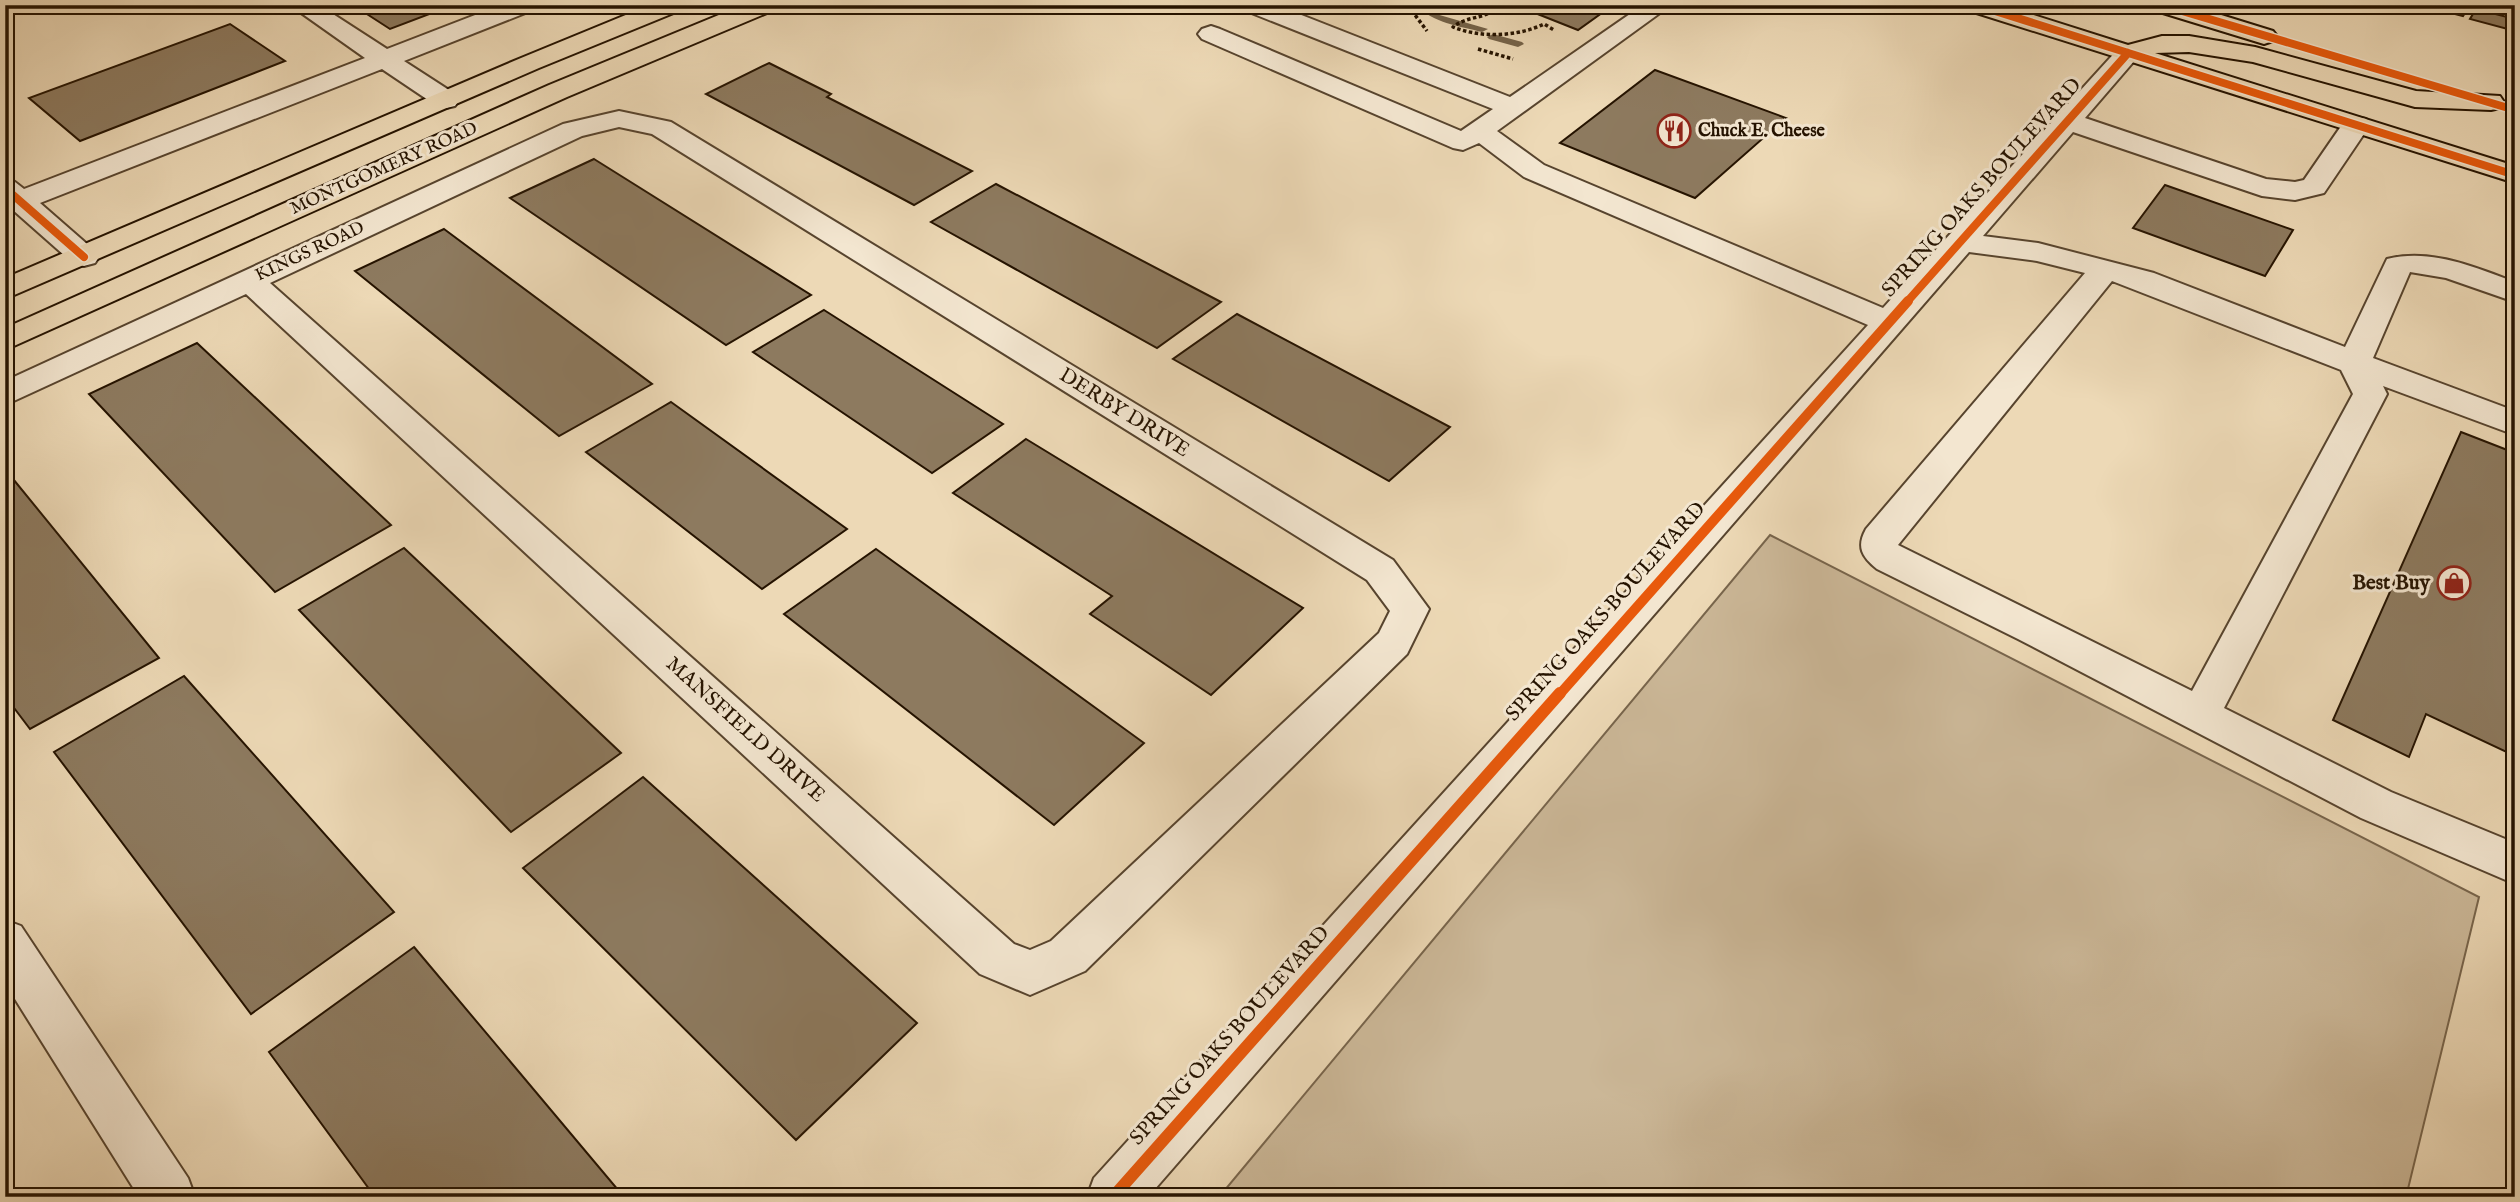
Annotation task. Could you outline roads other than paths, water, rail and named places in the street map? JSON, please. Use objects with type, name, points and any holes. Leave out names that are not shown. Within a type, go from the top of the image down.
[{"type":"main road","name":"MONTGOMERY ROAD","points":[[5,290],[672,5]]},
{"type":"main road","name":"MONTGOMERY ROAD","points":[[5,340],[558,91],[765,5]]},
{"type":"main road","points":[[1976,5],[2515,175]]},
{"type":"main road","points":[[2162,5],[2503,106]]},
{"type":"main road","points":[[2128,53],[2162,44],[2189,44],[2255,55],[2415,99],[2503,106]]},
{"type":"main road","points":[[5,323],[45,298],[84,257]]},
{"type":"street","points":[[302,5],[446,100]]},
{"type":"street","points":[[84,257],[13,195],[386,59],[524,5]]},
{"type":"street","points":[[1253,5],[1513,107]]},
{"type":"street","points":[[1211,34],[1464,142],[1659,5]]},
{"type":"street","name":"SPRING OAKS BOULEVARD","points":[[1113,1197],[2128,53]]},
{"type":"street","name":"KINGS ROAD","points":[[5,394],[573,130],[619,119]]},
{"type":"street","name":"DERBY DRIVE","points":[[619,119],[661,128],[1380,570],[1410,609],[1393,643],[1249,782]]},
{"type":"street","points":[[2067,121],[2262,187],[2295,191],[2314,187],[2356,125]]},
{"type":"street","points":[[1480,131],[1534,171],[1889,322]]},
{"type":"street","points":[[1960,242],[2038,253],[2143,280],[2515,424]]},
{"type":"street","points":[[2354,363],[2398,265],[2412,261],[2515,293]]},
{"type":"street","points":[[2105,269],[1879,539],[1879,550],[1890,559],[2376,805],[2515,864]]},
{"type":"street","name":"MANSFIELD DRIVE","points":[[249,280],[997,959],[1030,973],[1068,956],[1249,782]]},
{"type":"street","points":[[2200,715],[2370,394],[2354,363]]},
{"type":"street","points":[[5,941],[169,1197]]},
{"type":"waterway","points":[[1422,5],[1431,14]]},
{"type":"waterway","points":[[1439,17],[1482,29]]},
{"type":"waterway","points":[[1493,37],[1518,44]]},
{"type":"place","name":"Chuck E. Cheese","points":[[1674,131]]},
{"type":"place","name":"Best Buy","points":[[2454,583]]}]
